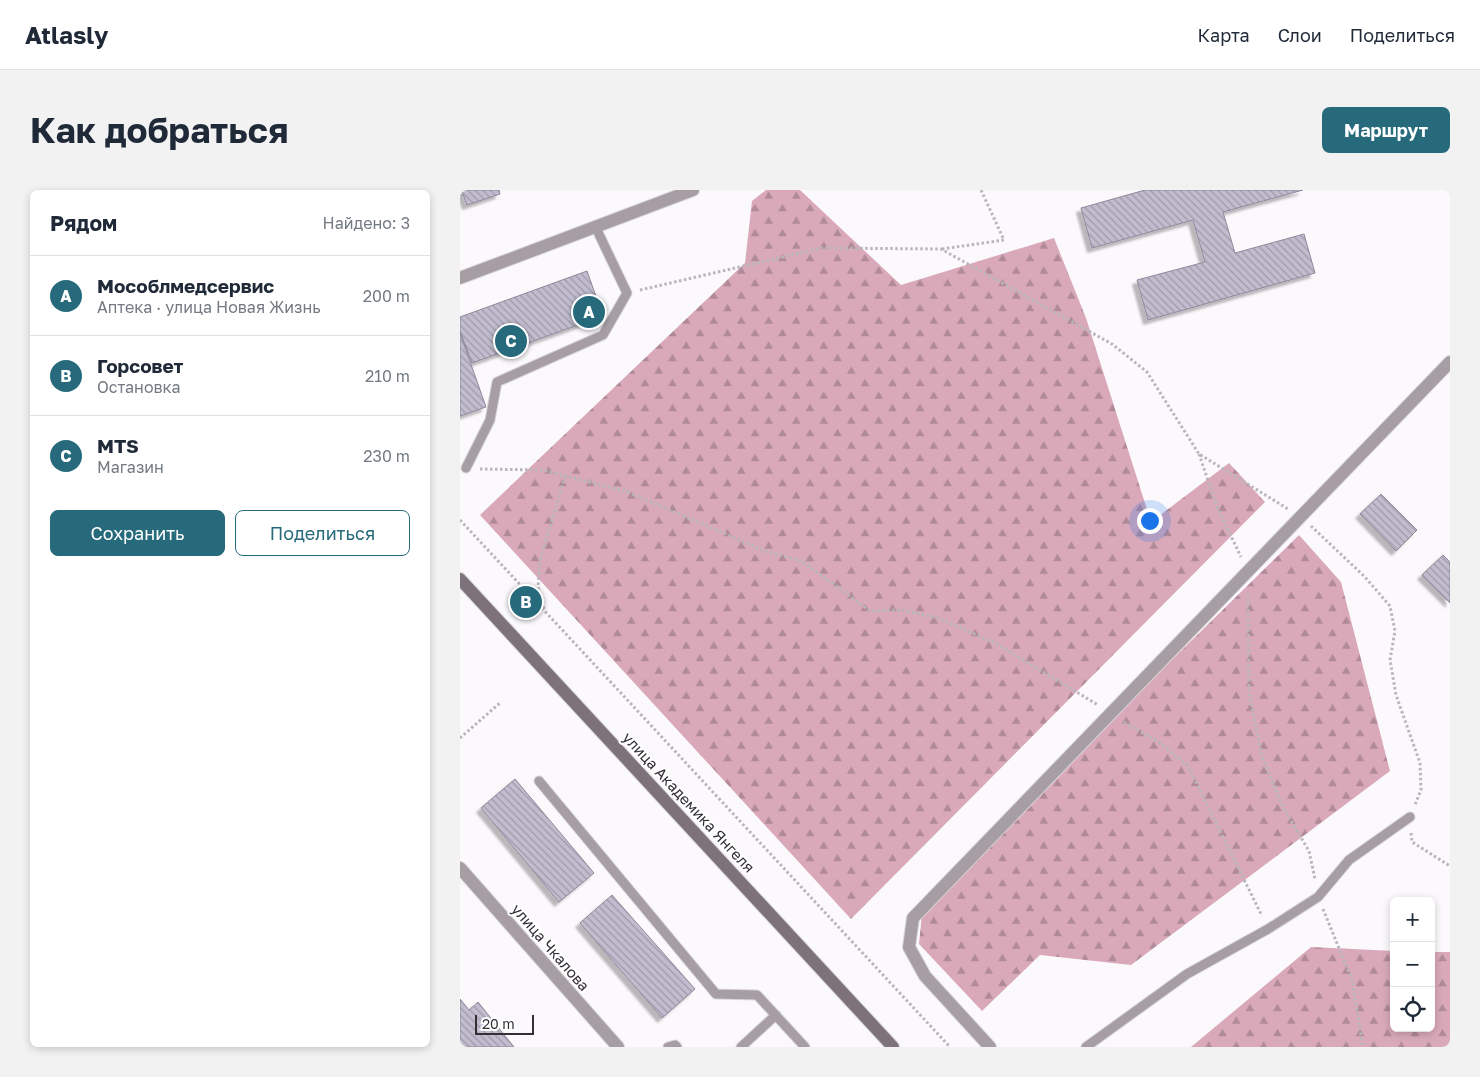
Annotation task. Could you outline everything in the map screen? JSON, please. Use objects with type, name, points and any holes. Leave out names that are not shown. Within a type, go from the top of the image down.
[{"type":"main road","name":"улица Академика Янгеля","points":[[460,579],[893,1047]]},
{"type":"street","points":[[460,278],[693,190]]},
{"type":"street","points":[[990,1047],[925,976],[910,947],[913,918],[1450,362]]},
{"type":"street","name":"улица Чкалова","points":[[460,868],[618,1047]]},
{"type":"lane","points":[[466,468],[490,420],[497,382],[603,334],[627,293],[596,228]]},
{"type":"lane","points":[[539,781],[716,994],[757,995],[805,1047]]},
{"type":"lane","points":[[1086,1047],[1187,974],[1268,929],[1318,897],[1350,860],[1410,817]]},
{"type":"lane","points":[[740,1047],[776,1015]]},
{"type":"lane","points":[[668,1047],[675,1045],[677,1047]]},
{"type":"path","points":[[627,293],[822,248],[941,249],[1004,240],[981,190]]},
{"type":"path","points":[[941,249],[1112,344],[1147,372],[1199,454],[1217,507],[1248,571],[1249,693],[1262,758],[1284,810],[1310,851],[1318,897],[1352,980],[1364,1047]]},
{"type":"path","points":[[1199,454],[1301,516],[1364,576],[1390,606],[1395,631],[1390,660],[1396,695],[1420,763],[1421,790],[1410,817],[1412,842],[1450,866]]},
{"type":"path","points":[[466,468],[543,470],[628,492],[765,551],[802,561],[870,610],[902,610],[938,618],[997,644],[1050,674],[1160,743],[1188,766],[1246,879],[1268,929]]},
{"type":"path","points":[[544,610],[538,586],[540,560],[566,477]]},
{"type":"path","points":[[460,520],[950,1047]]},
{"type":"path","points":[[460,738],[501,702]]},
{"type":"green space","points":[[766,190],[800,190],[901,285],[1054,238],[1086,318],[1151,522],[1229,463],[1265,502],[851,919],[480,515],[745,263],[752,201]]},
{"type":"green space","points":[[1299,535],[1341,582],[1390,771],[1131,965],[1040,955],[982,1011],[919,944],[923,904]]},
{"type":"green space","points":[[1311,947],[1390,951],[1390,1032],[1435,1032],[1435,952],[1450,952],[1450,1047],[1191,1047]]},
{"type":"building","points":[[460,190],[499,190],[500,194],[467,205],[463,194],[460,196]]},
{"type":"building","points":[[1145,190],[1303,190],[1223,212],[1235,253],[1304,234],[1315,273],[1148,320],[1137,280],[1205,262],[1193,220],[1092,248],[1081,208]]},
{"type":"building","points":[[587,271],[603,316],[472,363],[460,331],[460,317]]},
{"type":"building","points":[[460,333],[486,407],[460,416]]},
{"type":"building","points":[[1381,494],[1417,530],[1396,551],[1360,514]]},
{"type":"building","points":[[1443,555],[1450,562],[1450,603],[1422,575]]},
{"type":"building","points":[[515,779],[594,873],[559,902],[481,808]]},
{"type":"building","points":[[612,895],[695,989],[662,1018],[580,923]]},
{"type":"building","points":[[460,999],[469,1010],[478,1002],[514,1047],[460,1047]]},
{"type":"place","name":"Мособлмедсервис","points":[[589,312]]},
{"type":"place","name":"MTS","points":[[511,341]]},
{"type":"place","name":"Горсовет","points":[[526,602]]}]
